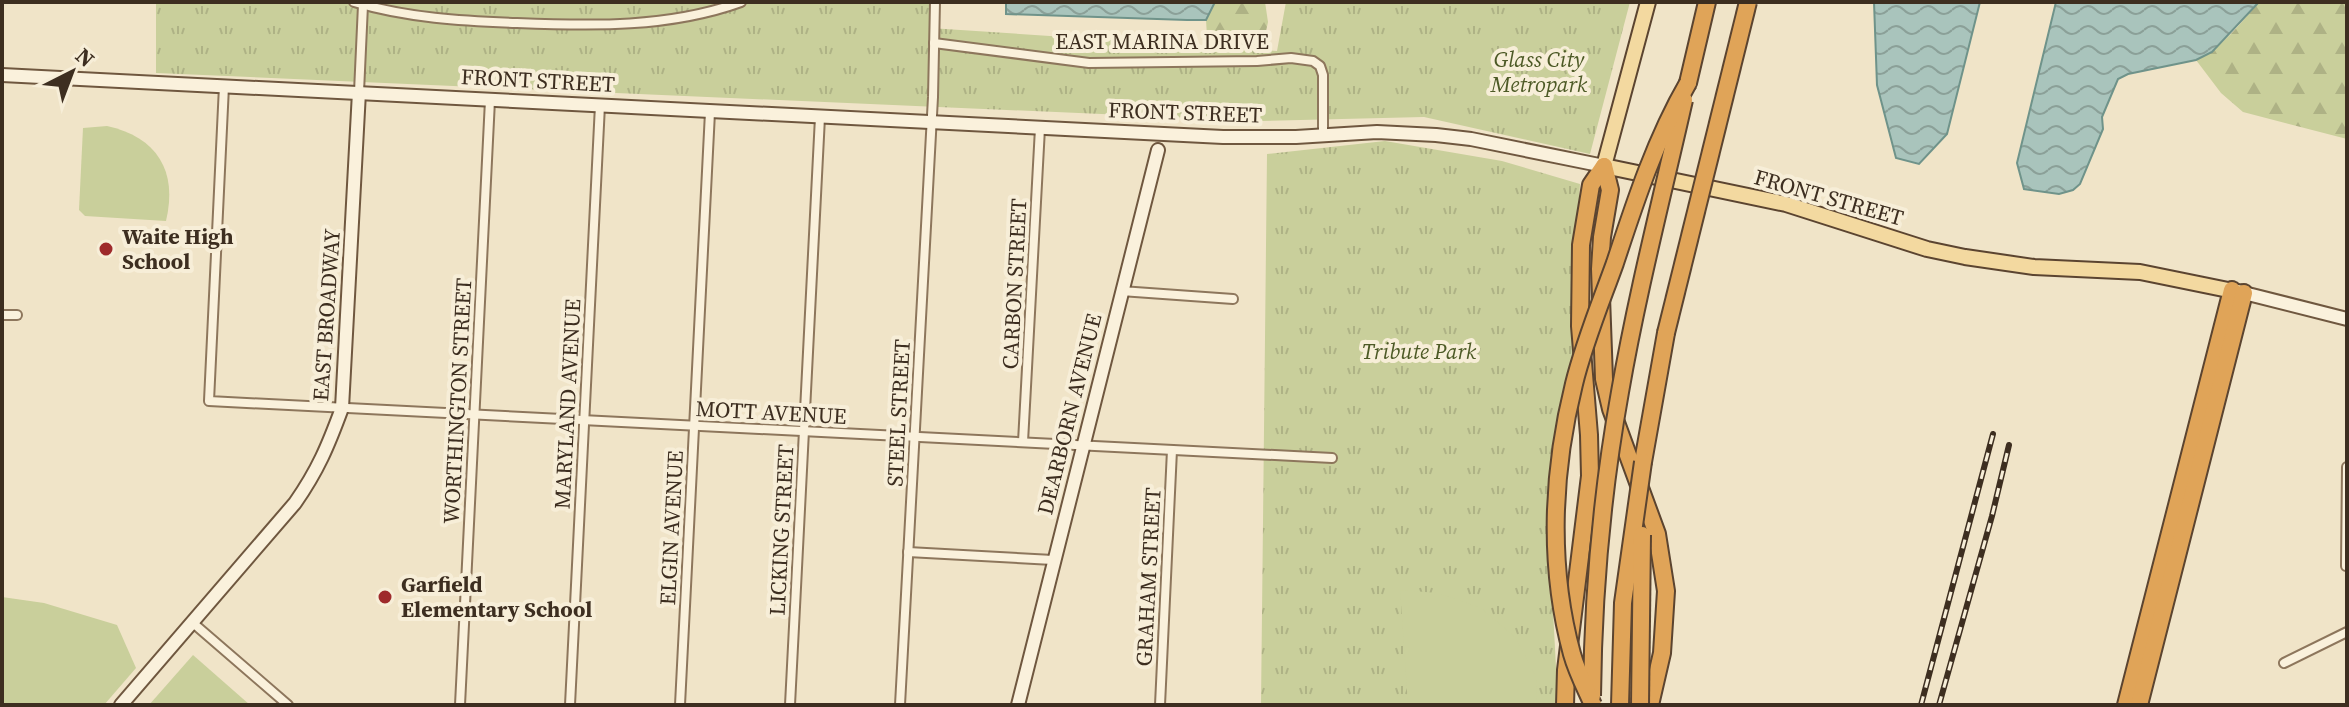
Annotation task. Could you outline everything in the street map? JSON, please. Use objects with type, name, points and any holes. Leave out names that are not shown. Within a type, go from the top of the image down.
[{"type":"highway","points":[[1592,705],[1597,579],[1620,393],[1707,2]]},
{"type":"highway","points":[[1620,705],[1623,603],[1643,462],[1666,333],[1748,2]]},
{"type":"highway","points":[[1592,705],[1573,657],[1560,595],[1555,536],[1562,434],[1574,380],[1624,234],[1671,112],[1688,83]]},
{"type":"highway","points":[[1565,705],[1566,670],[1590,476],[1580,326],[1581,245],[1591,185],[1604,166]]},
{"type":"highway","points":[[1604,166],[1610,190],[1601,253],[1604,379],[1611,409],[1657,534],[1666,591],[1662,653],[1650,705]]},
{"type":"highway","points":[[2126,705],[2238,292]]},
{"type":"highway","points":[[2139,705],[2238,292]]},
{"type":"highway","points":[[1640,705],[1643,462]]},
{"type":"main road","points":[[1604,166],[1648,2]]},
{"type":"main road","name":"FRONT STREET","points":[[2,75],[1223,137],[1377,132],[1436,135],[1471,139],[1786,204],[1927,249],[1965,257],[2034,267],[2140,272],[2347,319]]},
{"type":"main road","name":"EAST BROADWAY","points":[[121,705],[295,503],[326,453],[342,408],[359,92]]},
{"type":"main road","name":"DEARBORN AVENUE","points":[[1018,705],[1158,150]]},
{"type":"street","points":[[359,92],[358,3],[380,10],[460,21],[578,26],[649,23],[741,2]]},
{"type":"street","name":"STEEL STREET","points":[[900,705],[935,2]]},
{"type":"street","name":"EAST MARINA DRIVE","points":[[934,43],[1089,63],[1243,62],[1291,58],[1313,61],[1320,66],[1323,75],[1323,135]]},
{"type":"street","name":"MOTT AVENUE","points":[[224,86],[209,401],[1332,458]]},
{"type":"street","name":"WORTHINGTON STREET","points":[[460,705],[490,100]]},
{"type":"street","name":"MARYLAND AVENUE","points":[[570,705],[600,105]]},
{"type":"street","name":"ELGIN AVENUE","points":[[680,705],[710,112]]},
{"type":"street","name":"LICKING STREET","points":[[790,705],[820,117]]},
{"type":"street","name":"CARBON STREET","points":[[1023,442],[1040,128]]},
{"type":"street","name":"DEARBORN AVENUE","points":[[1158,150],[1162,134]]},
{"type":"street","points":[[1121,291],[1233,299]]},
{"type":"street","points":[[2,315],[17,315]]},
{"type":"street","name":"GRAHAM STREET","points":[[1160,705],[1172,450]]},
{"type":"street","points":[[2346,566],[2347,467]]},
{"type":"street","points":[[908,552],[1053,560]]},
{"type":"street","points":[[193,623],[288,705]]},
{"type":"street","points":[[2284,663],[2347,632]]},
{"type":"green space","name":"Glass City Metropark","points":[[156,2],[931,2],[930,28],[1277,51],[1286,2],[1630,2],[1590,154],[1424,117],[1261,121],[156,73]]},
{"type":"green space","points":[[1215,2],[1265,2],[1268,22],[1261,54],[1208,53],[1206,20]]},
{"type":"green space","points":[[2259,2],[2347,2],[2347,139],[2243,112],[2221,93],[2196,60],[2223,42]]},
{"type":"green space","points":[[107,126],[139,138],[160,159],[169,187],[166,221],[85,216],[79,210],[83,128]]},
{"type":"green space","name":"Tribute Park","points":[[1385,141],[1502,161],[1580,184],[1572,307],[1575,362],[1547,497],[1558,705],[1261,705],[1267,154]]},
{"type":"green space","points":[[1400,590],[1438,593],[1481,608],[1516,638],[1536,677],[1537,705],[1408,705]]},
{"type":"green space","points":[[2,597],[44,603],[117,625],[136,668],[104,705],[2,705]]},
{"type":"green space","points":[[193,655],[250,705],[149,705]]},
{"type":"water","points":[[1006,2],[1215,2],[1206,20],[1187,20],[1006,14]]},
{"type":"water","points":[[1874,2],[1980,2],[1947,134],[1919,164],[1896,158],[1877,85]]},
{"type":"water","points":[[2056,2],[2259,2],[2212,52],[2196,60],[2128,74],[2118,79],[2102,117],[2103,129],[2080,184],[2073,190],[2059,194],[2024,189],[2017,163]]},
{"type":"railway","points":[[1921,705],[1993,434]]},
{"type":"railway","points":[[1939,705],[2009,445]]},
{"type":"place","name":"Waite High School","points":[[106,249]]},
{"type":"place","name":"Garfield Elementary School","points":[[385,597]]}]
